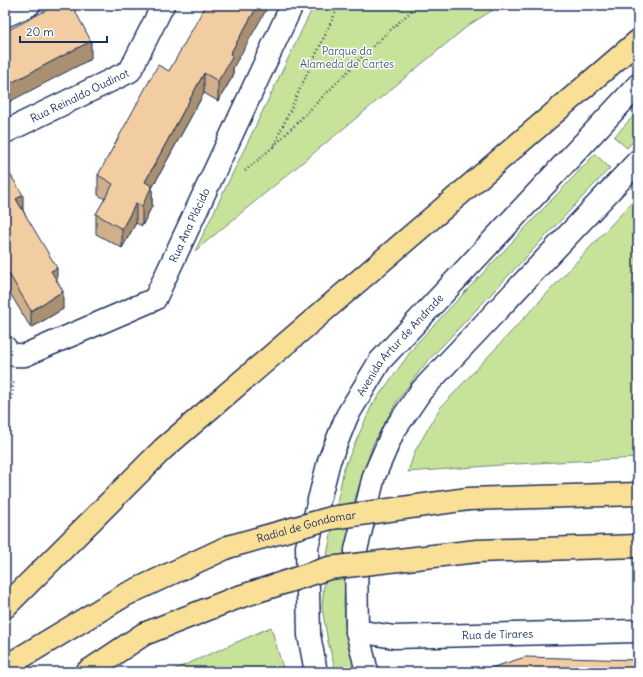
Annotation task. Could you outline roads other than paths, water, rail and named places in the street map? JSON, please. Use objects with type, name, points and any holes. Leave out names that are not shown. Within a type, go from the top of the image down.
[{"type":"highway","points":[[5,607],[163,450],[638,41]]},
{"type":"highway","name":"Radial de Gondomar","points":[[5,667],[125,595],[228,547],[331,518],[468,499],[638,494]]},
{"type":"highway","points":[[87,672],[144,634],[236,598],[329,568],[477,551],[638,546]]},
{"type":"main road","points":[[5,16],[29,5]]},
{"type":"main road","name":"Rua Reinaldo Oudinot","points":[[5,132],[130,71],[163,5]]},
{"type":"main road","name":"Rua Ana Plácido","points":[[10,351],[25,355],[155,299],[292,5]]},
{"type":"main road","name":"Avenida Artur de Andrade","points":[[316,672],[308,636],[307,547],[328,461],[347,416],[380,361],[638,86]]},
{"type":"main road","points":[[367,672],[357,631],[356,550],[374,476],[393,432],[421,392],[638,161]]},
{"type":"main road","name":"Rua de Tirares","points":[[357,631],[394,637],[410,637],[638,630]]},
{"type":"park label","name":"Parque da Alameda de Cartes","points":[[347,57]]}]
